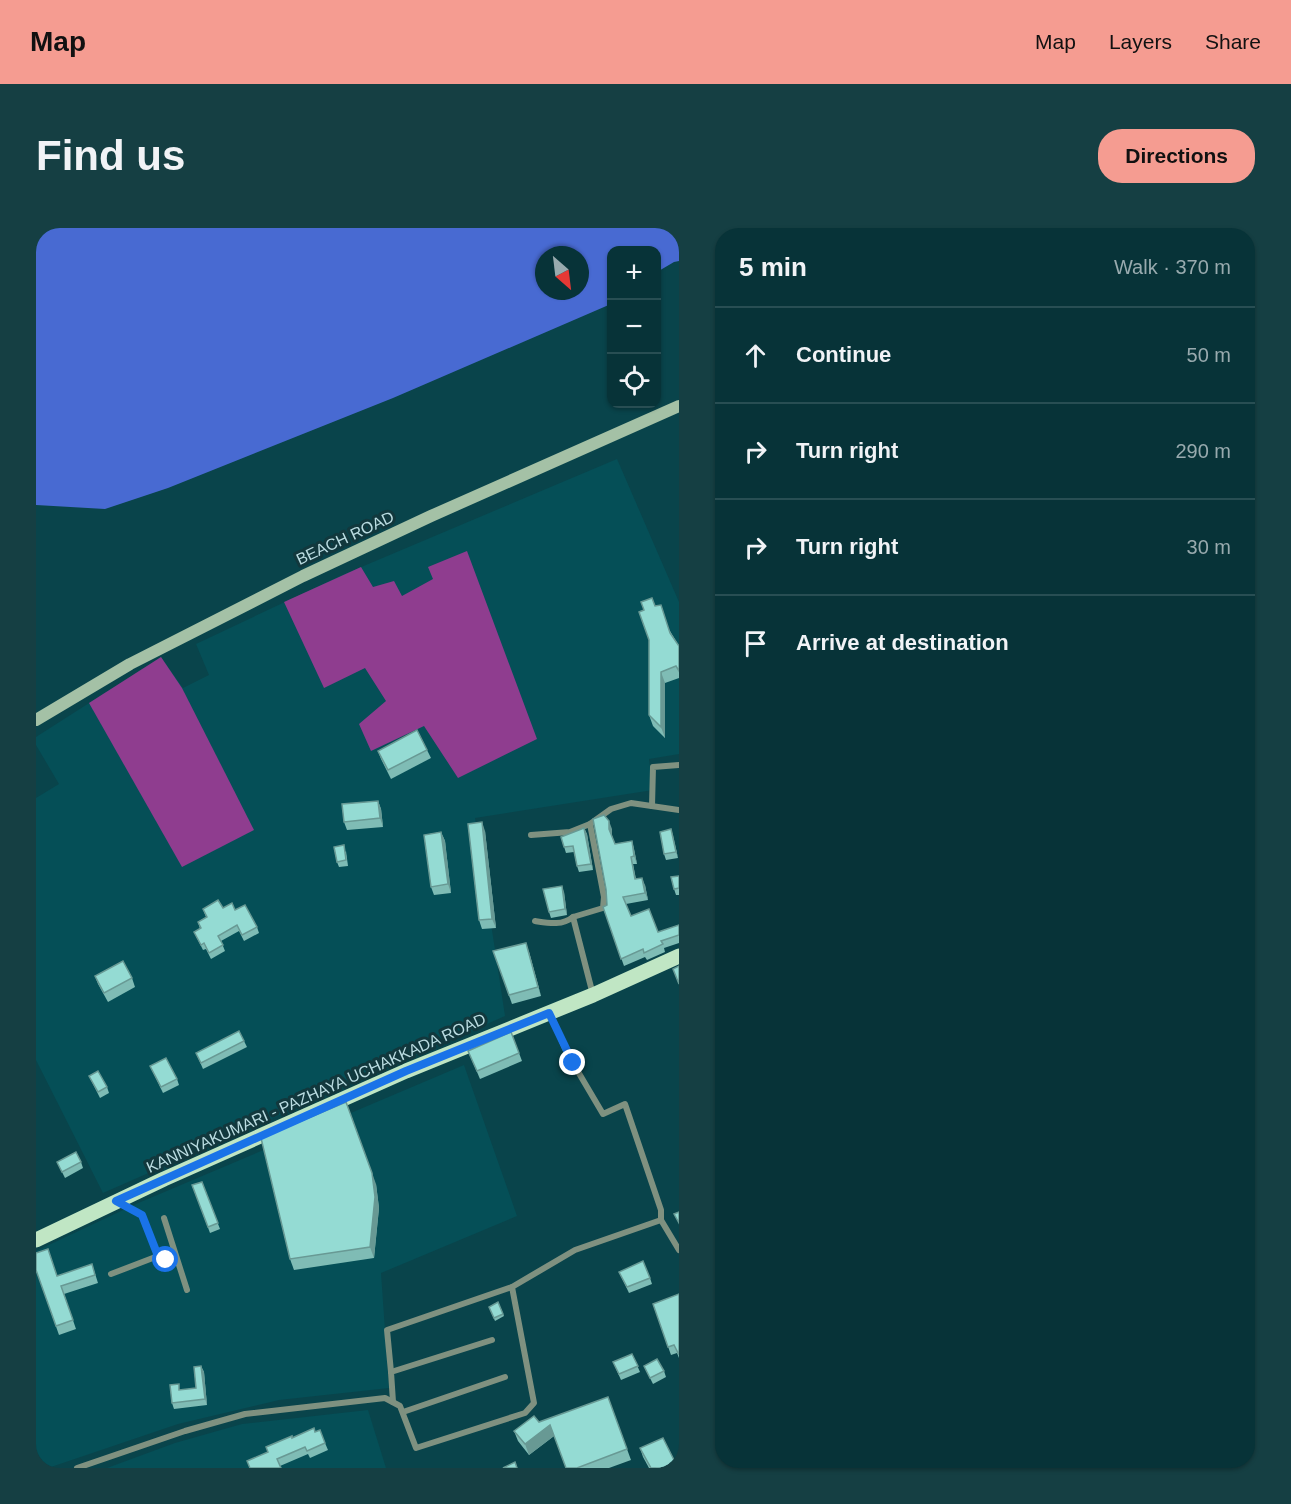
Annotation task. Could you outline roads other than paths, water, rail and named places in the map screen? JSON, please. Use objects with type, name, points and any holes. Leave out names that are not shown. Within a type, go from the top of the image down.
[{"type":"main road","name":"KANNIYAKUMARI - PAZHAYA UCHAKKADA ROAD","points":[[36,1240],[116,1201],[436,1058],[593,995],[679,956]]},
{"type":"street","name":"BEACH ROAD","points":[[36,720],[130,664],[303,576],[441,511],[679,406]]},
{"type":"street","points":[[652,806],[653,767],[679,765]]},
{"type":"street","points":[[531,835],[570,832],[590,824],[611,809],[631,803],[679,810]]},
{"type":"street","points":[[535,921],[551,924],[569,921],[573,917],[603,908],[604,897],[590,824]]},
{"type":"street","points":[[573,917],[593,995]]},
{"type":"street","points":[[549,1013],[567,1053],[603,1114],[625,1104],[661,1210],[660,1220],[679,1250]]},
{"type":"street","points":[[116,1201],[142,1215],[158,1256],[166,1260],[176,1258]]},
{"type":"street","points":[[164,1218],[187,1290]]},
{"type":"street","points":[[393,1402],[387,1330],[512,1287],[575,1250],[660,1220]]},
{"type":"street","points":[[111,1274],[158,1256]]},
{"type":"street","points":[[76,1468],[184,1431],[245,1414],[385,1398],[400,1406],[416,1448],[525,1413],[534,1403],[512,1287]]},
{"type":"street","points":[[391,1372],[492,1340]]},
{"type":"street","points":[[403,1412],[505,1377]]},
{"type":"water","points":[[36,228],[679,228],[679,261],[661,270],[661,246],[607,246],[607,306],[393,398],[168,488],[105,509],[36,505]]}]
